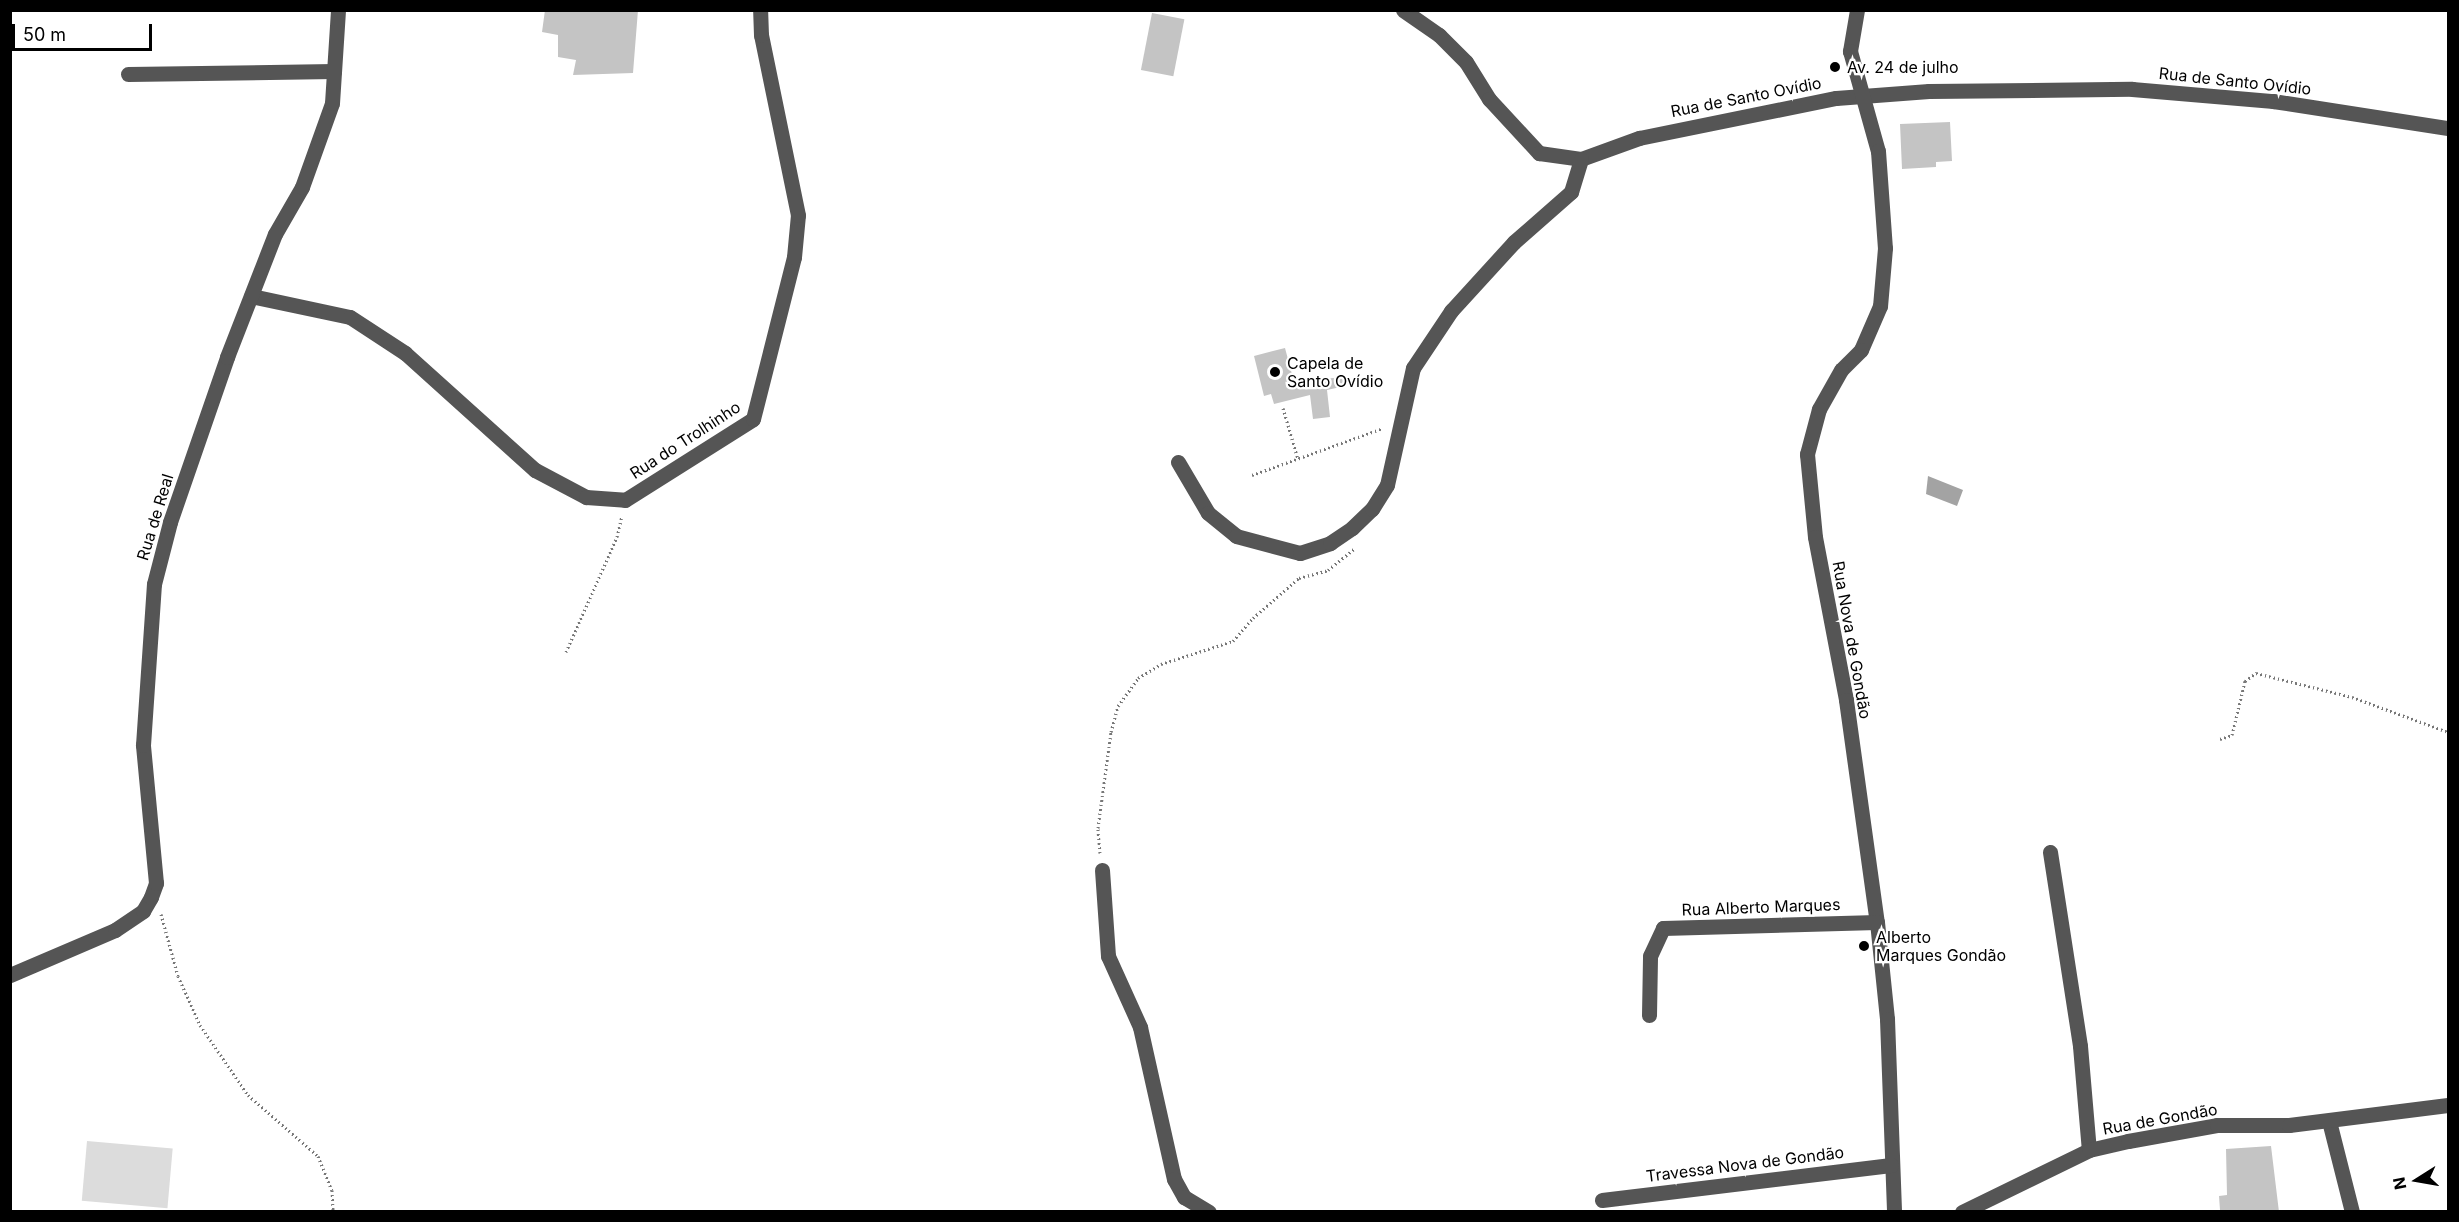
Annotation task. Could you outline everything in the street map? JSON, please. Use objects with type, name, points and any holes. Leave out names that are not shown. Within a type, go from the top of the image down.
[{"type":"street","name":"Rua de Real","points":[[151,897],[156,883],[143,745],[154,584],[170,522],[251,296],[275,234],[302,187],[332,103],[338,10]]},
{"type":"street","name":"Rua do Trolhinho","points":[[251,296],[350,317],[405,353],[535,470],[586,497],[626,500],[753,419],[794,257],[798,215],[760,35],[760,10]]},
{"type":"street","name":"Rua de Santo Ovídio","points":[[1403,10],[1439,35],[1466,62],[1489,99],[1539,153],[1581,159],[1638,138],[1863,95],[2132,89],[2273,101],[2448,128]]},
{"type":"street","name":"Rua Nova de Gondão","points":[[1857,10],[1850,51],[1878,161],[1885,248],[1880,306],[1861,350],[1841,370],[1819,409],[1808,454],[1815,537],[1846,700],[1877,922],[1887,1019],[1893,1212]]},
{"type":"street","points":[[128,74],[334,71]]},
{"type":"street","points":[[1178,462],[1208,513],[1236,536],[1300,553],[1330,543],[1372,510],[1387,485],[1413,368],[1451,311],[1514,242],[1571,192],[1581,159]]},
{"type":"street","points":[[2050,852],[2080,1046],[2089,1150]]},
{"type":"street","points":[[1102,870],[1108,956],[1140,1027],[1174,1179],[1184,1197],[1209,1212]]},
{"type":"street","points":[[10,975],[18,969],[115,930],[143,910],[151,897]]},
{"type":"street","name":"Rua Alberto Marques","points":[[1649,1015],[1650,957],[1663,928],[1877,922]]},
{"type":"street","name":"Rua de Gondão","points":[[1962,1212],[2089,1150],[2217,1125],[2329,1121],[2448,1106]]},
{"type":"street","points":[[2329,1121],[2352,1212]]},
{"type":"street","name":"Travessa Nova de Gondão","points":[[1602,1200],[1891,1165]]},
{"type":"path","points":[[1283,408],[1298,459]]},
{"type":"path","points":[[1252,475],[1402,422]]},
{"type":"path","points":[[566,652],[617,537],[626,500]]},
{"type":"path","points":[[1102,870],[1098,828],[1111,732],[1118,706],[1138,678],[1161,664],[1233,641],[1299,579],[1328,570],[1348,556],[1361,541]]},
{"type":"path","points":[[2220,739],[2232,735],[2245,681],[2256,673],[2352,696],[2448,732]]},
{"type":"path","points":[[151,897],[160,910],[178,976],[200,1025],[248,1095],[318,1156],[332,1190],[333,1212]]},
{"type":"shaded area","points":[[1928,476],[1963,490],[1957,506],[1926,494]]},
{"type":"shaded area","points":[[87,1141],[173,1148],[167,1208],[82,1201]]},
{"type":"building","points":[[545,10],[638,10],[633,73],[573,75],[576,60],[558,57],[558,35],[542,32]]},
{"type":"building","points":[[1152,13],[1184,19],[1173,76],[1141,70]]},
{"type":"building","points":[[1950,122],[1952,161],[1936,162],[1936,167],[1902,169],[1900,124]]},
{"type":"building","points":[[1285,348],[1294,382],[1343,377],[1345,386],[1327,390],[1330,417],[1313,419],[1310,395],[1274,404],[1271,394],[1264,396],[1254,356]]},
{"type":"building","points":[[2271,1146],[2279,1212],[2220,1210],[2219,1196],[2227,1195],[2226,1149]]},
{"type":"place","name":"Av. 24 de julho","points":[[1835,67]]},
{"type":"place","name":"Capela de Santo Ovídio","points":[[1275,372]]},
{"type":"place","name":"Alberto Marques Gondão","points":[[1864,946]]}]
